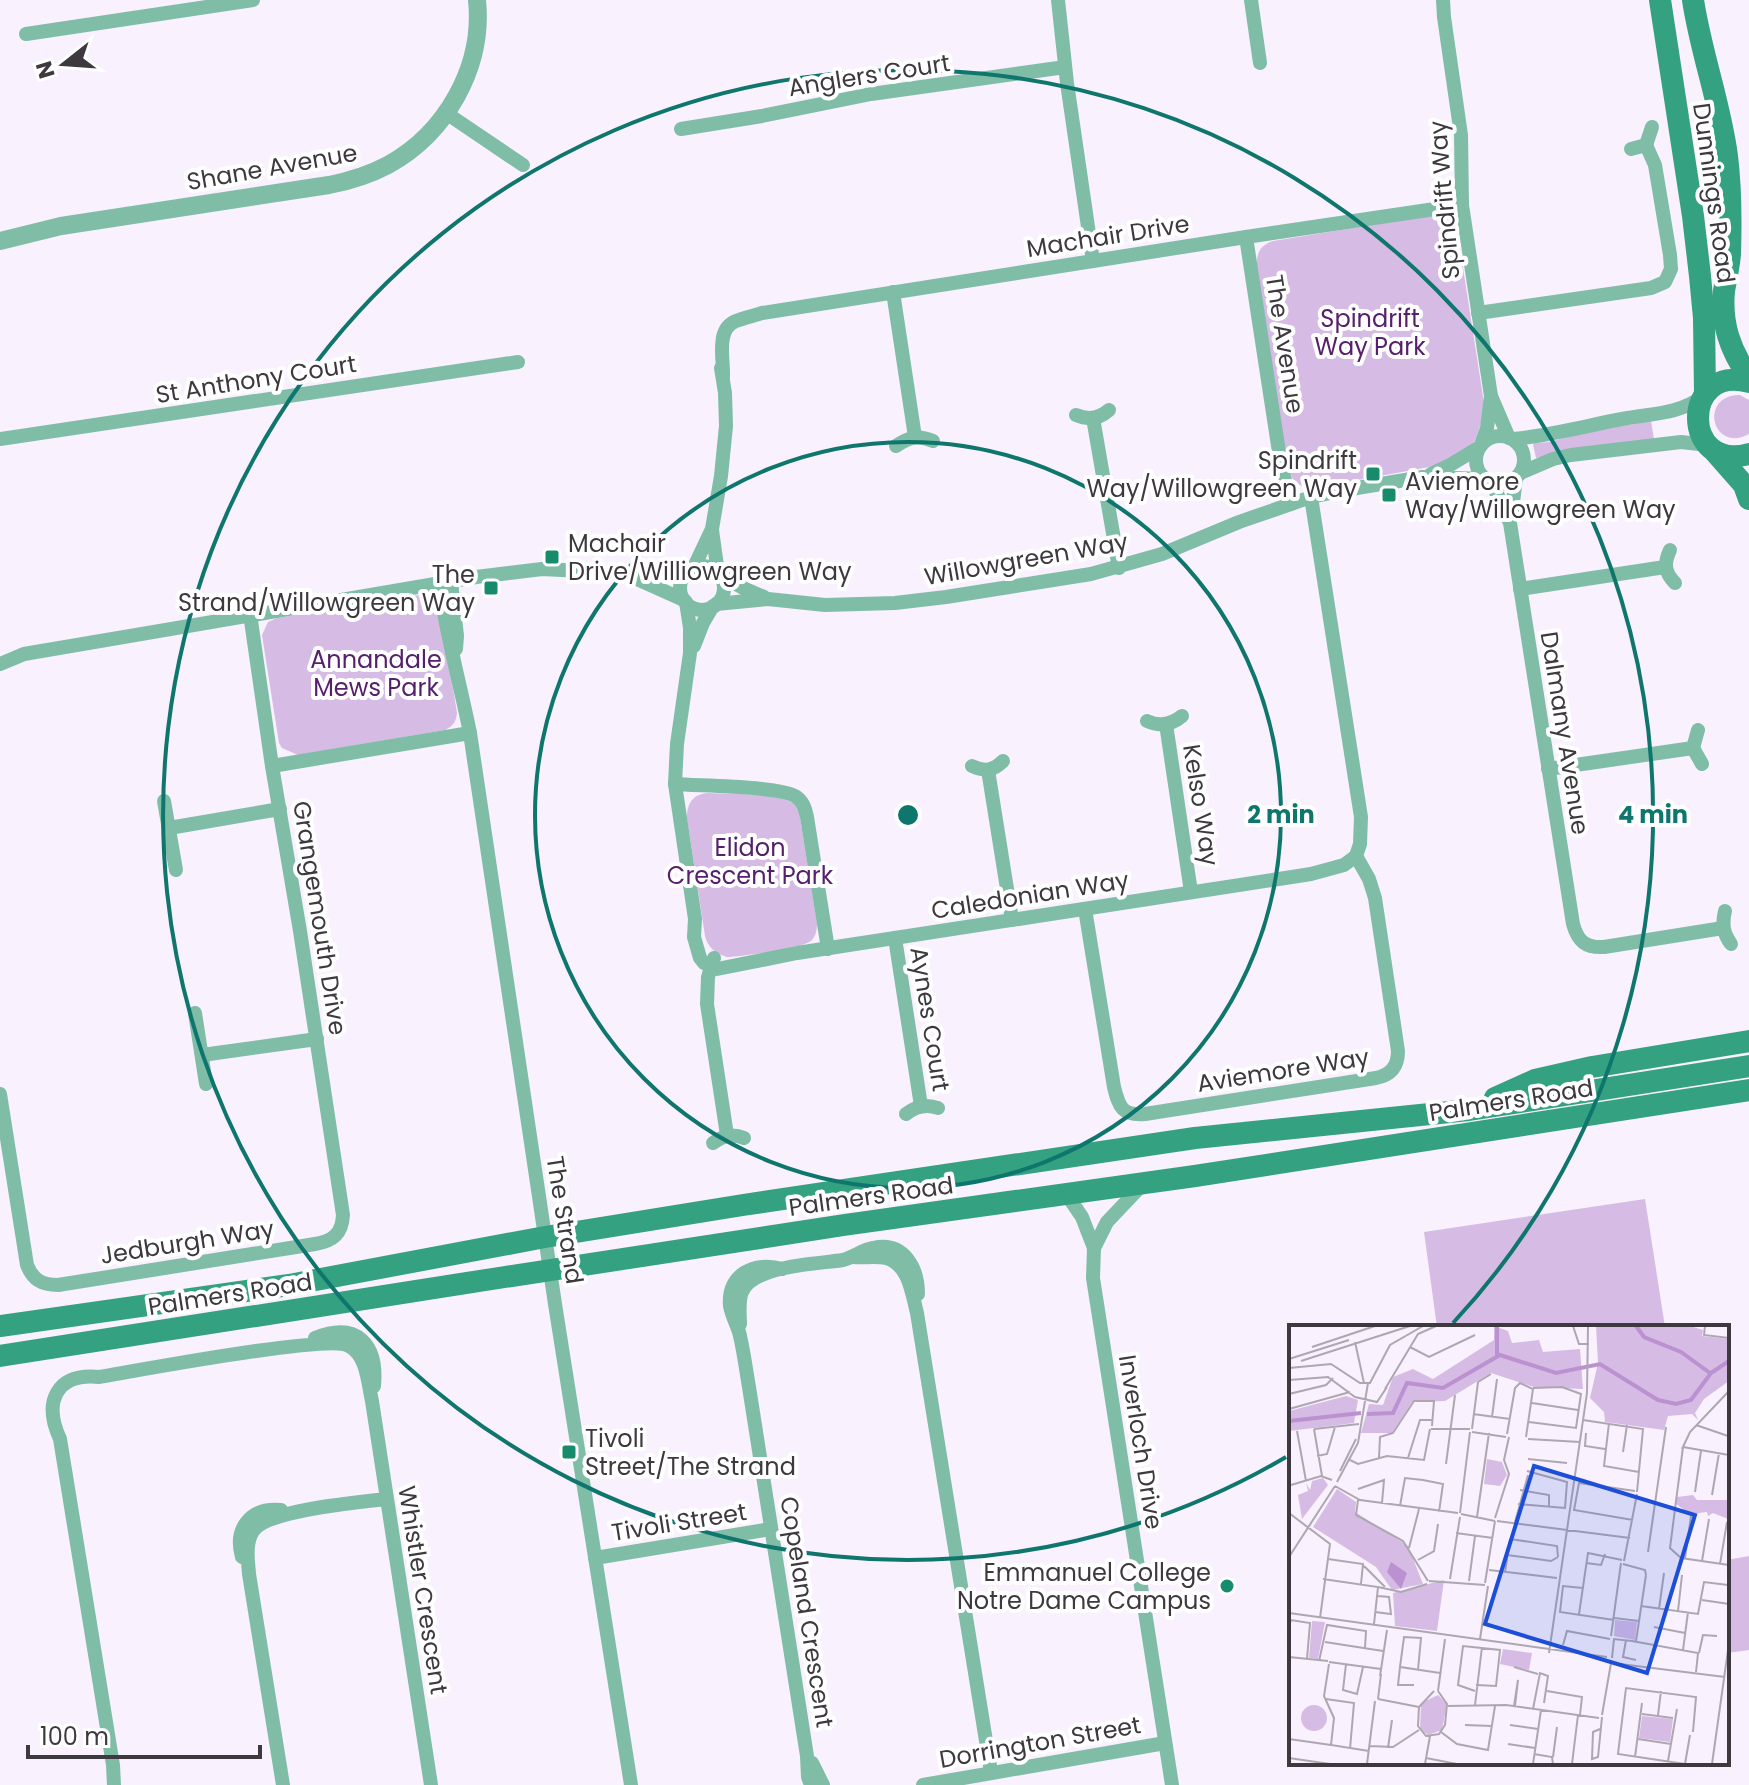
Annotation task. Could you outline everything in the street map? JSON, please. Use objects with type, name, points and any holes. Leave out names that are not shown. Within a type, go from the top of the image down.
[{"type":"main road","name":"Dunnings Road","points":[[1660,0],[1704,318],[1705,395],[1698,409],[1697,423],[1712,449]]},
{"type":"main road","name":"Dunnings Road","points":[[1693,0],[1727,155],[1730,259],[1723,312],[1733,351],[1749,379]]},
{"type":"main road","points":[[1705,395],[1723,382],[1749,379]]},
{"type":"main road","points":[[1712,449],[1733,457],[1749,454]]},
{"type":"main road","points":[[1712,449],[1744,485],[1749,499]]},
{"type":"main road","points":[[1469,1110],[1535,1080],[1592,1067],[1749,1041]]},
{"type":"main road","name":"Palmers Road","points":[[0,1326],[289,1285],[545,1237],[1195,1138],[1469,1110],[1749,1066]]},
{"type":"main road","name":"Palmers Road","points":[[0,1356],[844,1225],[1143,1184],[1749,1090]]},
{"type":"street","points":[[26,34],[253,0]]},
{"type":"street","name":"Shane Avenue","points":[[0,241],[61,226],[329,185],[358,178],[389,165],[412,149],[446,113],[465,78],[476,32],[477,0]]},
{"type":"street","points":[[1058,0],[1093,261]]},
{"type":"street","points":[[1251,0],[1260,63]]},
{"type":"street","name":"Spindrift Way","points":[[1443,0],[1461,135],[1462,205],[1478,313],[1491,396],[1510,438]]},
{"type":"street","name":"Anglers Court","points":[[681,129],[871,94],[1065,67]]},
{"type":"street","points":[[446,113],[523,165]]},
{"type":"street","points":[[1478,313],[1651,288],[1665,282],[1671,269],[1670,255],[1655,165],[1639,147],[1652,127]]},
{"type":"street","name":"Machair Drive","points":[[719,574],[712,529],[725,443],[726,409],[723,377],[714,341],[715,333],[727,317],[741,312],[762,313],[1462,205]]},
{"type":"street","name":"Shane Avenue","points":[[0,230],[61,226]]},
{"type":"street","name":"The Avenue","points":[[1246,237],[1281,465],[1291,504]]},
{"type":"street","points":[[893,292],[915,437]]},
{"type":"street","name":"St Anthony Court","points":[[0,439],[518,362]]},
{"type":"street","points":[[1705,395],[1679,410],[1544,436],[1491,438],[1480,446],[1476,462],[1488,480],[1501,484],[1553,459],[1571,455],[1681,442],[1712,449]]},
{"type":"street","name":"Spindrift Way","points":[[1480,446],[1487,428],[1491,396]]},
{"type":"street","points":[[1076,415],[1100,417],[1109,410]]},
{"type":"street","points":[[1093,418],[1119,568]]},
{"type":"street","points":[[896,446],[915,437],[933,441]]},
{"type":"street","points":[[1510,438],[1523,451],[1524,462],[1518,475]]},
{"type":"street","name":"Willowgreen Way","points":[[1423,477],[1459,461],[1480,446]]},
{"type":"street","name":"Dalmany Avenue","points":[[1510,523],[1518,475]]},
{"type":"street","name":"Willowgreen Way","points":[[714,605],[768,599],[825,605],[895,603],[1091,574],[1184,547],[1239,522],[1311,497],[1423,477],[1488,480]]},
{"type":"street","name":"Dalmany Avenue","points":[[1488,480],[1510,523],[1577,938],[1585,945],[1604,947],[1723,928]]},
{"type":"street","name":"Aviemore Way","points":[[1085,909],[1114,1087],[1118,1102],[1125,1111],[1145,1114],[1376,1078],[1392,1070],[1398,1051],[1375,898],[1358,860],[1361,817],[1311,497]]},
{"type":"street","name":"Machair Drive","points":[[692,569],[712,529]]},
{"type":"street","points":[[1670,550],[1665,567],[1675,583]]},
{"type":"street","points":[[0,653],[24,654],[445,582],[542,569],[662,575],[707,566],[719,574],[724,588],[722,597],[714,605],[708,609],[696,608],[666,590],[627,574]]},
{"type":"street","points":[[1520,589],[1665,567]]},
{"type":"street","points":[[692,569],[681,582],[690,628],[690,653],[677,744],[675,784],[695,919],[696,948],[704,963],[712,962],[707,1004],[727,1135]]},
{"type":"street","name":"Willowgreen Way","points":[[719,574],[768,599]]},
{"type":"street","name":"The Strand","points":[[445,582],[457,636],[455,662],[470,733],[631,1785]]},
{"type":"street","points":[[690,653],[714,605]]},
{"type":"street","name":"Grangemouth Drive","points":[[250,614],[317,1039],[343,1215],[341,1229]]},
{"type":"street","points":[[0,664],[24,654]]},
{"type":"street","name":"Kelso Way","points":[[1147,721],[1166,724],[1182,716]]},
{"type":"street","name":"Kelso Way","points":[[1166,724],[1191,892]]},
{"type":"street","points":[[1698,730],[1693,748],[1702,764]]},
{"type":"street","points":[[272,766],[470,733]]},
{"type":"street","points":[[1548,769],[1693,748]]},
{"type":"street","points":[[972,766],[988,770],[1003,761]]},
{"type":"street","points":[[988,770],[1012,920]]},
{"type":"street","points":[[675,784],[773,790],[800,800],[807,817],[828,949]]},
{"type":"street","points":[[164,801],[176,870]]},
{"type":"street","points":[[169,828],[280,809]]},
{"type":"street","name":"Caledonian Way","points":[[712,962],[717,969],[729,968],[756,960],[895,938],[1311,874],[1343,872],[1351,870],[1358,860]]},
{"type":"street","points":[[1725,911],[1723,928],[1731,944]]},
{"type":"street","name":"Aynes Court","points":[[895,938],[921,1106]]},
{"type":"street","points":[[195,1013],[206,1084]]},
{"type":"street","points":[[202,1055],[317,1039]]},
{"type":"street","name":"Jedburgh Way","points":[[0,1094],[27,1265],[36,1280],[46,1285],[315,1244],[330,1241],[341,1229]]},
{"type":"street","name":"Aynes Court","points":[[906,1114],[921,1106],[938,1108]]},
{"type":"street","points":[[713,1143],[727,1135],[744,1138]]},
{"type":"street","points":[[1094,1248],[1107,1222],[1143,1184]]},
{"type":"street","name":"Inverloch Drive","points":[[1067,1195],[1082,1217],[1094,1248],[1093,1278],[1172,1785]]},
{"type":"street","name":"Copeland Crescent","points":[[811,1785],[740,1333],[742,1292],[752,1280],[782,1269],[853,1257],[877,1257],[896,1262],[907,1277],[917,1313],[991,1772]]},
{"type":"street","name":"Whistler Crescent","points":[[114,1785],[60,1439],[66,1393],[99,1377],[296,1346],[334,1332],[361,1339],[375,1361],[372,1401],[431,1785]]},
{"type":"street","points":[[283,1785],[249,1575],[239,1548],[243,1528],[260,1512],[276,1509],[293,1512],[386,1499]]},
{"type":"street","name":"Tivoli Street","points":[[595,1558],[771,1529]]},
{"type":"street","name":"Dorrington Street","points":[[923,1785],[1165,1743]]},
{"type":"street","name":"Copeland Crescent","points":[[807,1756],[823,1785]]},
{"type":"street","name":"Whistler Crescent","points":[[113,1765],[121,1785]]},
{"type":"green space","name":"Spindrift Way Park","points":[[1433,215],[1447,218],[1457,229],[1484,403],[1476,439],[1472,445],[1435,466],[1314,488],[1304,487],[1294,480],[1288,468],[1257,269],[1259,251],[1273,241]]},
{"type":"green space","points":[[1740,395],[1749,400],[1749,434],[1736,438],[1726,436],[1715,422],[1718,404],[1727,397]]},
{"type":"green space","points":[[1651,421],[1654,439],[1536,458],[1535,443]]},
{"type":"green space","name":"Annandale Mews Park","points":[[419,595],[433,599],[441,613],[457,713],[452,725],[445,730],[298,755],[282,748],[262,635],[268,622]]},
{"type":"green space","name":"Elidon Crescent Park","points":[[708,793],[773,797],[796,806],[817,923],[811,941],[784,949],[727,957],[710,947],[705,936],[687,818],[692,800]]},
{"type":"green space","points":[[1645,1199],[1665,1325],[1437,1325],[1424,1232]]},
{"type":"green space","points":[[1749,1556],[1749,1650],[1729,1653],[1729,1560]]},
{"type":"place","name":"Spindrift Way/Willowgreen Way","points":[[1373,474]]},
{"type":"place","name":"Aviemore Way/Willowgreen Way","points":[[1389,495]]},
{"type":"place","name":"Machair Drive/Williowgreen Way","points":[[552,557]]},
{"type":"place","name":"The Strand/Willowgreen Way","points":[[491,588]]},
{"type":"place","name":"Tivoli Street/The Strand","points":[[569,1452]]},
{"type":"place","name":"Emmanuel College Notre Dame Campus","points":[[1227,1586]]}]
